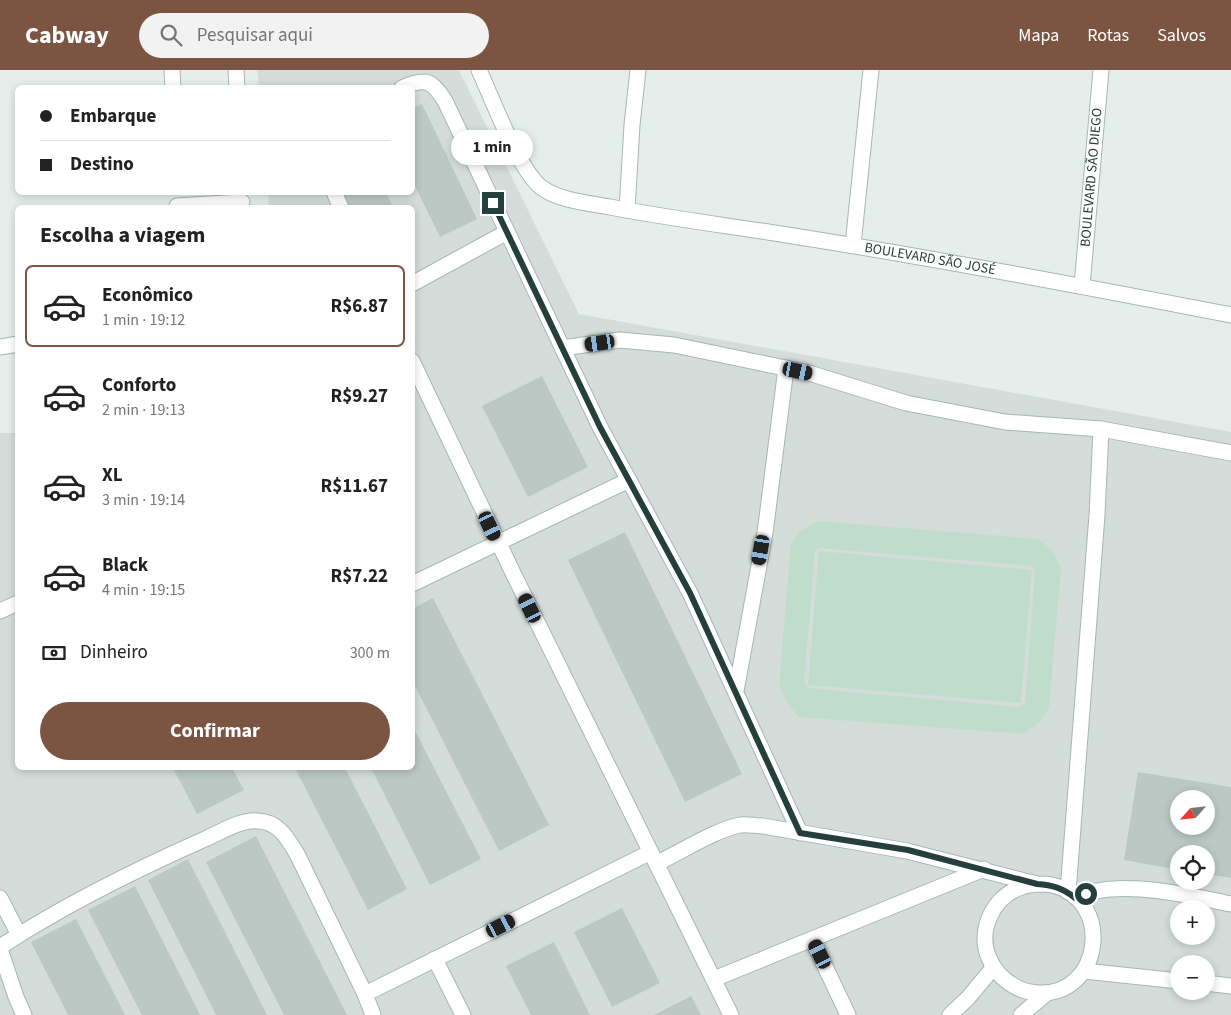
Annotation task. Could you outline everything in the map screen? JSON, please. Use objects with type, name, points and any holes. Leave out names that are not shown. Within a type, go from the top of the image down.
[{"type":"street","points":[[172,70],[173,85]]},
{"type":"street","points":[[236,70],[237,85]]},
{"type":"street","name":"BOULEVARD SÃO JOSÉ","points":[[478,70],[519,158],[532,178],[541,187],[556,196],[627,210],[852,245],[1231,315]]},
{"type":"street","points":[[627,210],[632,125],[638,70]]},
{"type":"street","points":[[852,245],[871,70]]},
{"type":"street","name":"BOULEVARD SÃO DIEGO","points":[[1082,286],[1101,70]]},
{"type":"street","points":[[408,85],[424,80],[432,84],[440,92],[600,427],[690,593],[800,833]]},
{"type":"street","points":[[177,202],[242,201]]},
{"type":"street","points":[[415,282],[507,232]]},
{"type":"street","points":[[562,348],[620,340],[674,345],[809,373],[906,403],[1005,422],[1101,429],[1231,453]]},
{"type":"street","points":[[0,348],[15,345]]},
{"type":"street","points":[[736,691],[764,533],[786,368]]},
{"type":"street","points":[[415,376],[418,390],[498,543],[731,1015]]},
{"type":"street","points":[[1071,895],[1101,429]]},
{"type":"street","points":[[415,583],[629,480]]},
{"type":"street","points":[[0,611],[15,604]]},
{"type":"street","points":[[24,1015],[0,948],[19,935],[158,860],[242,823],[256,820],[278,828],[286,836],[297,854],[365,994],[373,1015]]},
{"type":"street","points":[[365,994],[435,959],[654,857],[740,825],[763,826],[908,850],[1037,884],[1053,886],[1071,895],[1085,910],[1092,924],[1094,940],[1091,956],[1084,971],[1074,982],[1062,989],[1047,993],[1026,992],[1007,983],[993,968],[986,953],[984,937],[988,920],[995,906],[1006,895],[1021,887],[1037,884]]},
{"type":"street","points":[[714,980],[984,869]]},
{"type":"street","points":[[1071,895],[1122,889],[1188,896],[1231,904]]},
{"type":"street","points":[[0,898],[19,935]]},
{"type":"street","points":[[812,939],[848,1015]]},
{"type":"street","points":[[435,959],[463,1015]]},
{"type":"street","points":[[950,1015],[968,998],[993,968]]},
{"type":"street","points":[[1084,971],[1170,979]]},
{"type":"street","points":[[1215,984],[1231,986]]},
{"type":"street","points":[[1021,1015],[1047,993]]},
{"type":"shaded area","points":[[257,70],[459,70],[579,314],[1231,432],[1231,1015],[0,1015],[0,433],[15,433],[15,770],[415,770],[415,205],[269,205],[268,195],[415,195],[415,85],[259,85]]},
{"type":"green space","points":[[818,521],[1038,539],[1054,553],[1061,569],[1049,708],[1039,723],[1023,734],[799,717],[787,703],[779,686],[791,543],[802,530]],"holes":[[[819,548],[1031,566],[1035,571],[1025,703],[1019,707],[808,688],[804,683],[815,551]]]},
{"type":"green space","points":[[819,551],[1032,570],[1021,703],[808,685]]},
{"type":"building","points":[[422,104],[477,219],[440,237],[415,186],[415,107]]},
{"type":"building","points":[[341,195],[387,195],[392,205],[346,205]]},
{"type":"building","points":[[542,376],[588,467],[528,497],[482,406]]},
{"type":"building","points":[[625,532],[742,774],[685,802],[568,560]]},
{"type":"building","points":[[433,598],[549,825],[499,851],[415,686],[415,607]]},
{"type":"building","points":[[415,731],[481,859],[430,885],[372,770],[415,770]]},
{"type":"building","points":[[174,770],[233,770],[244,790],[197,814]]},
{"type":"building","points":[[296,770],[346,770],[407,889],[368,910]]},
{"type":"building","points":[[1138,772],[1231,787],[1231,878],[1215,875],[1215,845],[1170,845],[1170,868],[1124,860]]},
{"type":"building","points":[[256,836],[347,1015],[284,1015],[206,862]]},
{"type":"building","points":[[188,859],[267,1015],[216,1015],[148,880]]},
{"type":"building","points":[[135,886],[200,1015],[142,1015],[88,910]]},
{"type":"building","points":[[622,908],[660,983],[612,1007],[574,932]]},
{"type":"building","points":[[76,919],[125,1015],[68,1015],[31,942]]},
{"type":"building","points":[[554,942],[590,1015],[531,1015],[506,966]]},
{"type":"building","points":[[691,996],[701,1015],[654,1015]]},
{"type":"route","points":[[493,203],[600,427],[690,593],[800,833],[908,850],[1037,884],[1053,886],[1068,892],[1075,898],[1086,894]]}]
